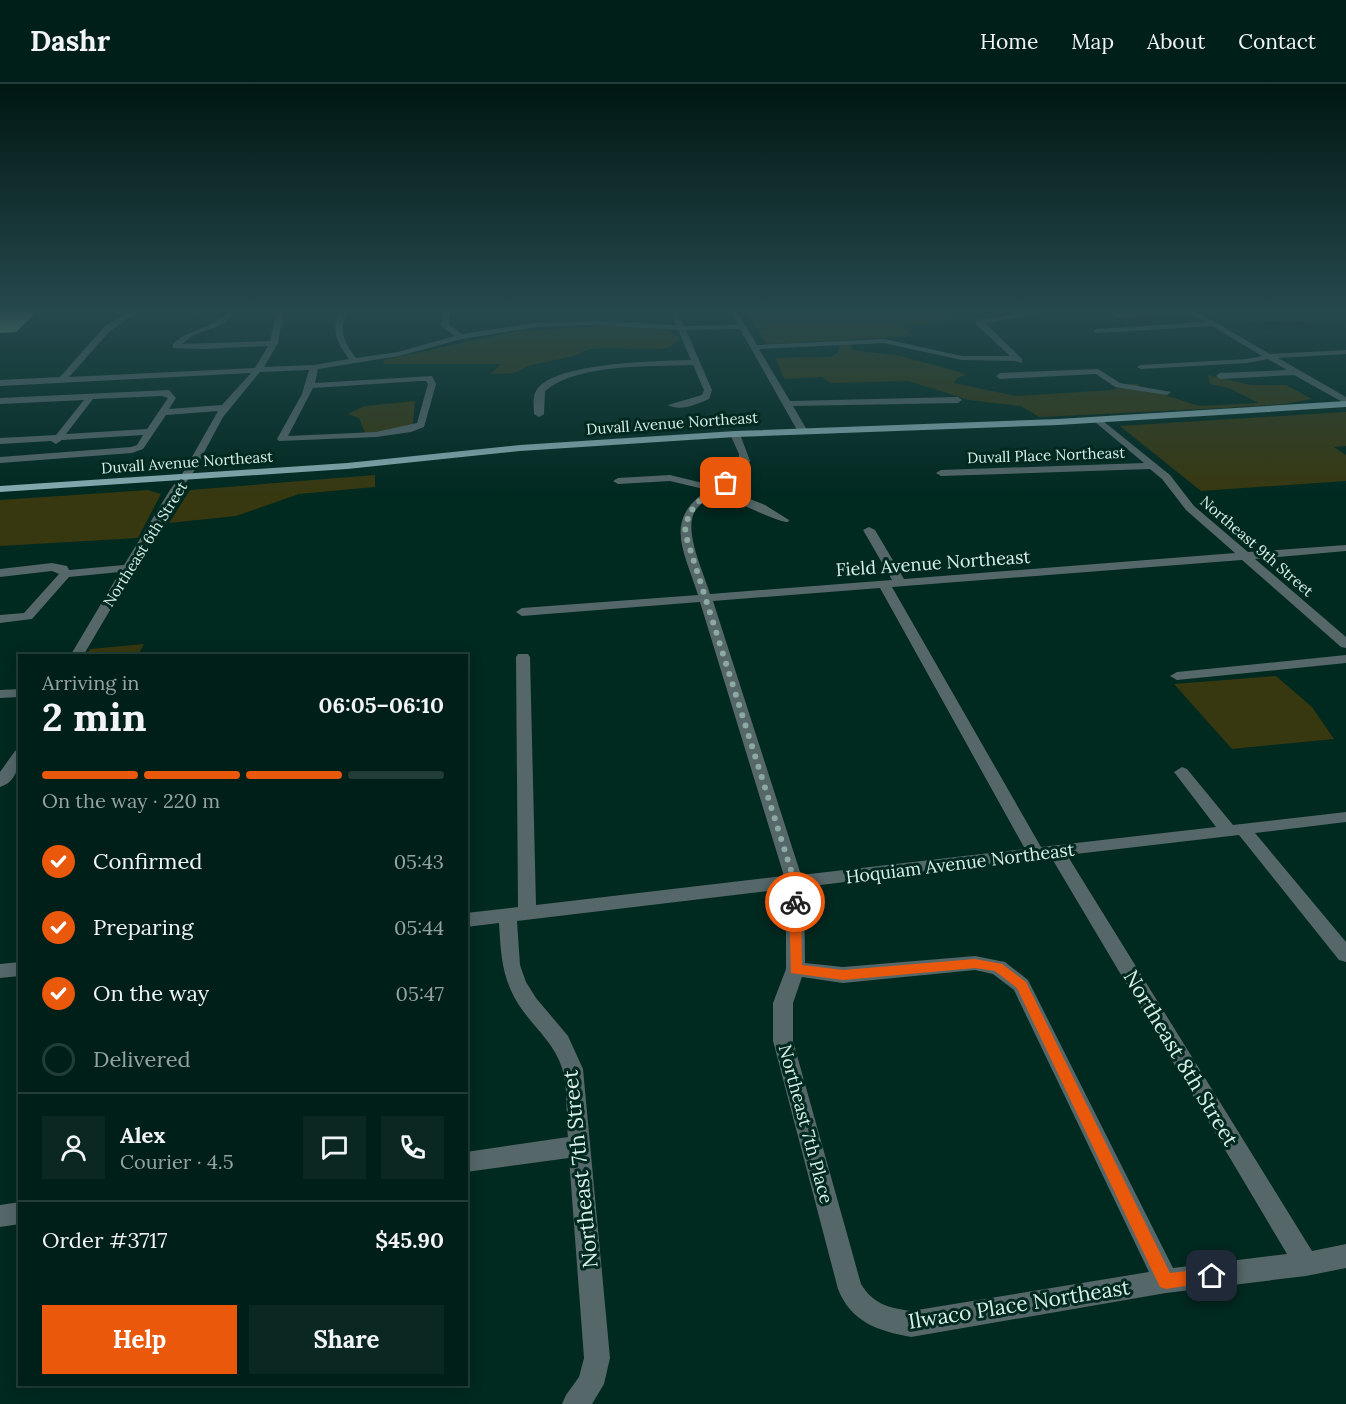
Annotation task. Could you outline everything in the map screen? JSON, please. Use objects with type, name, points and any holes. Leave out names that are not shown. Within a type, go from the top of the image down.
[{"type":"main road","name":"Duvall Avenue Northeast","points":[[0,489],[347,466],[531,447],[802,430],[1098,420],[1346,403]]},
{"type":"street","points":[[62,380],[69,372]]},
{"type":"street","points":[[0,391],[4,383],[213,372]]},
{"type":"street","name":"Northeast 6th Street","points":[[77,654],[175,490],[186,477],[224,408],[258,372]]},
{"type":"street","points":[[310,386],[330,386],[376,379],[429,378],[432,384],[421,425],[416,428],[396,432],[282,438],[314,378],[315,372]]},
{"type":"street","points":[[539,414],[538,396],[541,389],[560,379],[591,372]]},
{"type":"street","points":[[672,405],[688,404],[706,397],[708,390],[700,372]]},
{"type":"street","points":[[769,372],[802,430]]},
{"type":"street","points":[[1000,376],[1072,372]]},
{"type":"street","points":[[1100,372],[1118,385],[1167,392]]},
{"type":"street","points":[[1221,376],[1296,372],[1346,403]]},
{"type":"street","points":[[0,401],[168,393],[172,398],[140,447],[132,450],[0,460]]},
{"type":"street","points":[[42,458],[92,396]]},
{"type":"street","points":[[788,404],[958,400]]},
{"type":"street","points":[[164,412],[224,408]]},
{"type":"street","name":"Northeast 9th Street","points":[[1098,420],[1166,477],[1190,508],[1346,644]]},
{"type":"street","points":[[0,441],[150,432]]},
{"type":"street","name":"Northeast 7th Place","points":[[735,434],[745,459],[744,468],[738,476],[714,490],[692,508],[686,520],[685,533],[795,883],[796,969],[783,1003],[783,1041],[850,1289],[857,1302],[871,1313]]},
{"type":"street","name":"Duvall Place Northeast","points":[[941,473],[1153,466]]},
{"type":"street","points":[[618,481],[671,478],[714,490],[772,512],[784,520]]},
{"type":"street","points":[[869,530],[901,584]]},
{"type":"street","name":"Field Avenue Northeast","points":[[522,612],[1346,548]]},
{"type":"street","points":[[0,573],[52,567],[63,569],[65,574]]},
{"type":"street","points":[[0,619],[28,616],[45,600],[65,574],[130,568]]},
{"type":"street","name":"Northeast 8th Street","points":[[885,585],[1047,852],[1306,1264]]},
{"type":"street","name":"Northeast 7th Street","points":[[523,657],[518,914],[511,965],[517,984],[529,1004],[561,1042],[573,1069],[597,1358],[591,1384],[577,1402]]},
{"type":"street","points":[[1177,676],[1346,659]]},
{"type":"street","points":[[0,694],[18,693]]},
{"type":"street","points":[[8,779],[18,758]]},
{"type":"street","points":[[1182,772],[1346,955]]},
{"type":"street","name":"Hoquiam Avenue Northeast","points":[[468,920],[1346,817]]},
{"type":"street","points":[[796,969],[843,975],[975,963],[998,967],[1021,985],[1166,1281]]},
{"type":"street","points":[[0,971],[18,969]]},
{"type":"street","points":[[468,1162],[579,1146]]},
{"type":"street","points":[[0,1216],[18,1213]]},
{"type":"street","name":"Ilwaco Place Northeast","points":[[871,1313],[890,1321],[911,1324],[1166,1281],[1306,1264],[1346,1256]]},
{"type":"shaded area","points":[[493,372],[517,372],[514,373],[491,374]]},
{"type":"shaded area","points":[[781,372],[958,372],[966,375],[957,378],[954,383],[1016,396],[1112,390],[1126,384],[1138,384],[1140,387],[1199,406],[1259,403],[1229,388],[1210,384],[1208,375],[1251,385],[1286,385],[1312,399],[1284,404],[1039,417],[1021,406],[969,400],[909,381],[831,383],[822,377],[784,379]]},
{"type":"shaded area","points":[[415,401],[413,424],[403,430],[365,433],[359,418],[348,414],[365,406]]},
{"type":"shaded area","points":[[1346,412],[1346,446],[1334,447],[1346,455],[1346,481],[1201,491],[1120,426]]},
{"type":"shaded area","points":[[375,475],[375,487],[299,494],[236,516],[169,523],[190,490]]},
{"type":"shaded area","points":[[148,490],[161,494],[138,538],[0,546],[0,500]]},
{"type":"shaded area","points":[[144,644],[139,654],[87,654],[90,649]]},
{"type":"shaded area","points":[[1276,676],[1312,707],[1334,739],[1232,749],[1174,684]]},
{"type":"way so far","points":[[726,483],[692,508],[686,520],[685,533],[795,883],[795,902]]},
{"type":"route","points":[[795,902],[796,969],[843,975],[975,963],[998,967],[1021,985],[1166,1281],[1212,1276]]}]
